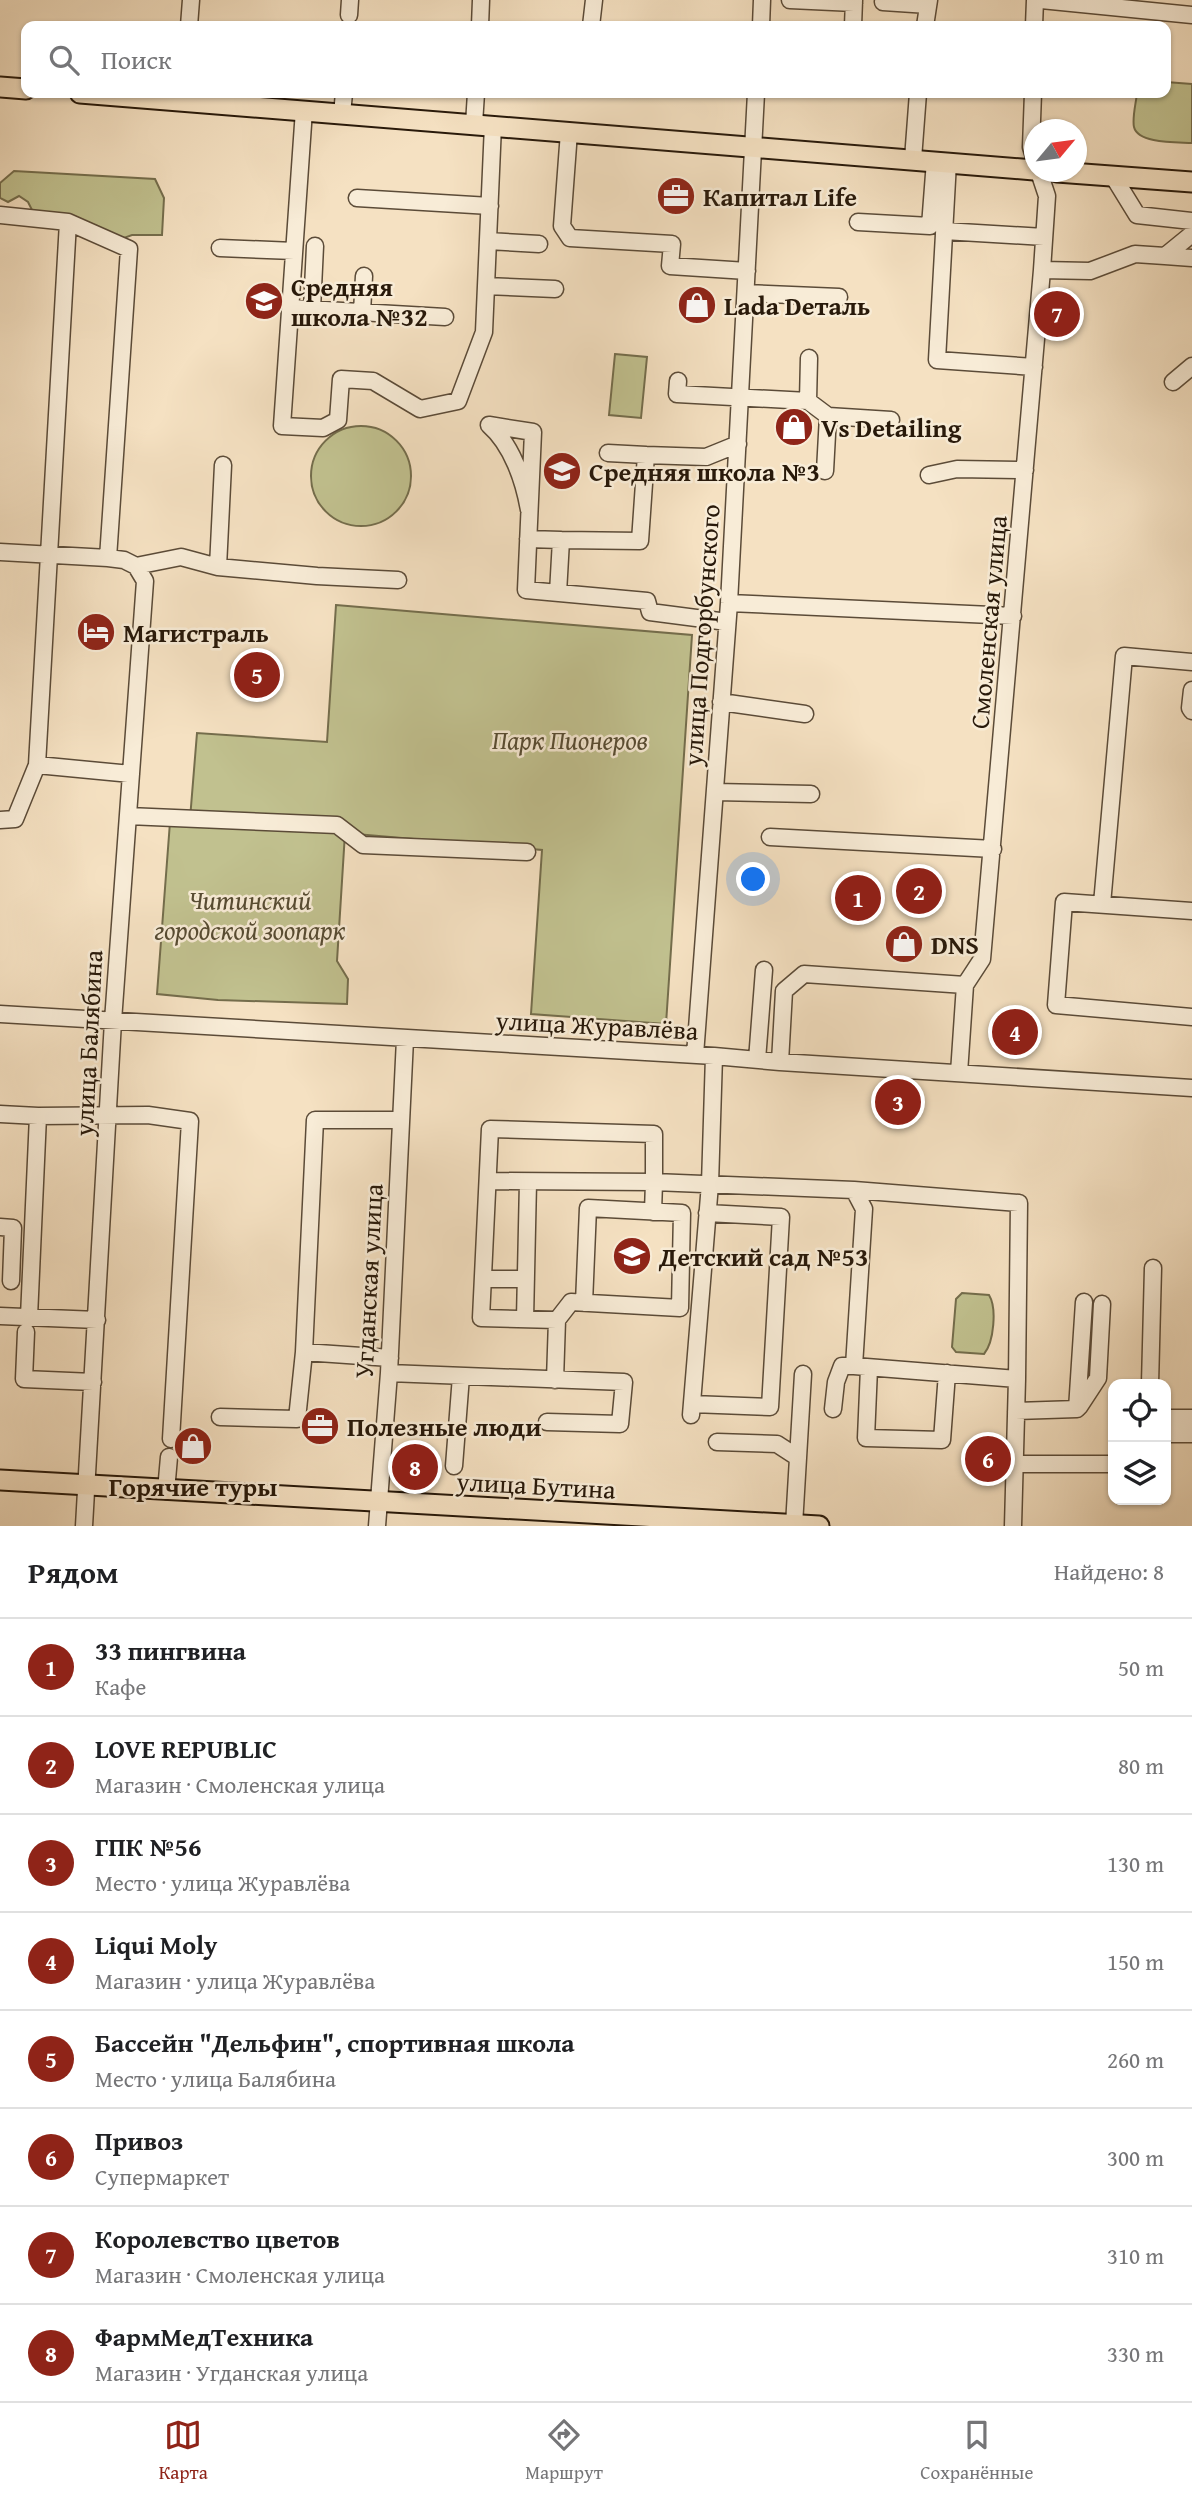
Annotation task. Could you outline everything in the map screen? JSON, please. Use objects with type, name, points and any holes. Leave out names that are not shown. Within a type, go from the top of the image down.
[{"type":"main road","points":[[0,88],[21,89]]},
{"type":"main road","points":[[201,98],[342,114],[1024,170]]},
{"type":"main road","points":[[1087,174],[1192,182]]},
{"type":"main road","name":"улица Бутина","points":[[0,1480],[740,1524],[819,1526]]},
{"type":"street","points":[[189,21],[191,0]]},
{"type":"street","points":[[480,21],[481,0]]},
{"type":"street","points":[[592,21],[594,0]]},
{"type":"street","points":[[761,21],[762,0]]},
{"type":"street","points":[[790,0],[854,1],[853,21]]},
{"type":"street","points":[[1034,21],[1035,0]]},
{"type":"street","points":[[1041,0],[1192,15]]},
{"type":"street","points":[[883,2],[928,3],[926,21]]},
{"type":"street","points":[[342,114],[344,98]]},
{"type":"street","points":[[304,110],[282,426],[323,428],[338,420],[341,379],[373,381],[420,409],[458,401],[484,332],[489,206],[484,124],[477,98]]},
{"type":"street","name":"улица Подгорбунского","points":[[695,1055],[729,603],[757,98]]},
{"type":"street","points":[[913,159],[918,98]]},
{"type":"street","points":[[1032,119],[1033,98]]},
{"type":"street","points":[[569,132],[562,226],[570,238],[672,244],[670,267],[747,271]]},
{"type":"street","points":[[858,222],[930,226],[941,162]]},
{"type":"street","points":[[941,162],[944,231],[937,360],[1034,367]]},
{"type":"street","points":[[1113,176],[1138,215],[1192,221]]},
{"type":"street","name":"Смоленская улица","points":[[959,1073],[965,985],[982,959],[993,849],[1042,270],[1047,196],[1041,182]]},
{"type":"street","points":[[356,198],[489,206]]},
{"type":"street","points":[[0,215],[68,222],[129,249],[108,558]]},
{"type":"street","points":[[0,820],[15,819],[37,765],[68,222]]},
{"type":"street","points":[[944,231],[1044,237]]},
{"type":"street","points":[[1166,256],[1192,234]]},
{"type":"street","points":[[488,242],[539,244]]},
{"type":"street","points":[[312,309],[315,246]]},
{"type":"street","points":[[220,248],[294,251]]},
{"type":"street","points":[[1042,270],[1090,271],[1135,254],[1192,258]]},
{"type":"street","points":[[362,312],[364,276]]},
{"type":"street","points":[[486,286],[555,289]]},
{"type":"street","points":[[746,293],[839,297]]},
{"type":"street","points":[[290,308],[445,317]]},
{"type":"street","points":[[808,401],[809,358]]},
{"type":"street","points":[[1173,382],[1192,366]]},
{"type":"street","points":[[678,381],[677,394],[808,401],[828,416],[891,420]]},
{"type":"street","points":[[825,471],[828,416]]},
{"type":"street","points":[[529,510],[522,479],[505,444],[489,425],[534,432],[526,590],[647,601],[650,612],[727,622]]},
{"type":"street","points":[[608,453],[706,457],[738,444]]},
{"type":"street","points":[[528,539],[640,541],[646,455]]},
{"type":"street","points":[[218,567],[223,465]]},
{"type":"street","points":[[929,475],[957,469],[1025,470]]},
{"type":"street","points":[[558,593],[561,540]]},
{"type":"street","points":[[0,552],[108,558],[124,560],[136,566],[181,557],[218,567],[398,580]]},
{"type":"street","name":"улица Балябина","points":[[84,1526],[113,1021],[145,580],[136,566]]},
{"type":"street","points":[[729,603],[1013,616]]},
{"type":"street","points":[[1102,904],[1124,656],[1192,662]]},
{"type":"street","points":[[1192,691],[1192,711]]},
{"type":"street","points":[[721,702],[805,714]]},
{"type":"street","points":[[37,765],[131,774]]},
{"type":"street","points":[[715,792],[811,794]]},
{"type":"street","points":[[128,816],[337,825],[363,845],[527,852]]},
{"type":"street","points":[[770,837],[993,849]]},
{"type":"street","points":[[1192,911],[1064,902],[1056,1006],[1192,1017]]},
{"type":"street","points":[[757,1060],[764,970]]},
{"type":"street","points":[[780,1062],[784,991],[804,974],[965,985]]},
{"type":"street","name":"улица Журавлёва","points":[[0,1014],[714,1056],[1192,1088]]},
{"type":"street","name":"Угданская улица","points":[[377,1526],[389,1366],[405,1039]]},
{"type":"street","points":[[714,1056],[710,1184],[692,1410],[801,1407]]},
{"type":"street","points":[[0,1114],[108,1117],[148,1115],[190,1121],[171,1439]]},
{"type":"street","points":[[38,1116],[24,1380],[93,1382]]},
{"type":"street","points":[[219,1417],[298,1419],[304,1352],[315,1120],[401,1120]]},
{"type":"street","points":[[557,1320],[481,1318],[490,1129],[654,1134],[653,1212]]},
{"type":"street","points":[[488,1181],[710,1184],[1019,1203],[1013,1526]]},
{"type":"street","points":[[525,1319],[528,1182]]},
{"type":"street","points":[[854,1191],[864,1209],[862,1367],[866,1438],[942,1440],[947,1373]]},
{"type":"street","points":[[555,1380],[557,1320],[570,1302],[584,1303],[680,1308],[682,1213],[587,1208],[584,1303]]},
{"type":"street","points":[[708,1213],[781,1217],[770,1407]]},
{"type":"street","points":[[0,1227],[13,1228],[10,1281]]},
{"type":"street","points":[[1150,1379],[1153,1268]]},
{"type":"street","points":[[483,1279],[526,1279]]},
{"type":"street","points":[[1077,1409],[1084,1302]]},
{"type":"street","points":[[1077,1409],[1098,1378],[1102,1304]]},
{"type":"street","points":[[0,1316],[28,1325],[97,1320]]},
{"type":"street","points":[[304,1352],[461,1376],[624,1382],[620,1423],[547,1422]]},
{"type":"street","points":[[833,1409],[836,1382],[842,1366],[1017,1379]]},
{"type":"street","points":[[794,1525],[803,1374]]},
{"type":"street","points":[[454,1466],[461,1376]]},
{"type":"street","points":[[1016,1411],[1077,1409]]},
{"type":"street","points":[[1171,1418],[1192,1418]]},
{"type":"street","points":[[1171,1434],[1192,1434]]},
{"type":"street","points":[[717,1442],[776,1444],[797,1457]]},
{"type":"street","points":[[166,1490],[169,1457]]},
{"type":"street","points":[[1015,1464],[1108,1464]]},
{"type":"green space","points":[[1171,82],[1192,84],[1192,143],[1143,137],[1134,127],[1136,98],[1171,98]]},
{"type":"green space","points":[[14,171],[155,179],[164,198],[162,235],[132,235],[124,238],[33,212],[28,202],[19,196],[8,202],[0,198],[0,183]]},
{"type":"green space","points":[[615,354],[647,357],[641,418],[609,415]]},
{"type":"green space","points":[[361,426],[380,430],[396,441],[407,457],[411,476],[407,495],[396,511],[380,522],[361,526],[342,522],[326,511],[315,495],[311,476],[315,457],[326,441],[342,430]]},
{"type":"green space","name":"Парк Пионеров","points":[[336,605],[692,635],[666,1024],[531,1014],[542,850],[345,833],[337,961],[348,979],[347,1004],[218,1000],[157,994],[170,822],[190,819],[197,733],[327,742]]},
{"type":"green space","points":[[962,1293],[989,1295],[994,1316],[992,1333],[984,1354],[956,1352],[952,1347],[956,1299]]},
{"type":"place","name":"Капитал Life","points":[[676,196]]},
{"type":"place","name":"Средняя школа №32","points":[[264,301]]},
{"type":"place","name":"Lada Dеталь","points":[[697,305]]},
{"type":"place","name":"Королевство цветов","points":[[1057,314]]},
{"type":"place","name":"Vs Detailing","points":[[794,427]]},
{"type":"place","name":"Средняя школа №3","points":[[562,471]]},
{"type":"place","name":"Магистраль","points":[[96,632]]},
{"type":"place","name":"Бассейн \"Дельфин\", спортивная школа","points":[[257,675]]},
{"type":"place","name":"LOVE REPUBLIC","points":[[919,891]]},
{"type":"place","name":"33 пингвина","points":[[858,898]]},
{"type":"place","name":"DNS","points":[[904,944]]},
{"type":"place","name":"Liqui Moly","points":[[1015,1032]]},
{"type":"place","name":"ГПК №56","points":[[898,1102]]},
{"type":"place","name":"Детский сад №53","points":[[632,1256]]},
{"type":"place","name":"Полезные люди","points":[[320,1426]]},
{"type":"place","name":"Горячие туры","points":[[193,1446]]},
{"type":"place","name":"Привоз","points":[[988,1459]]},
{"type":"place","name":"ФармМедТехника","points":[[415,1467]]},
{"type":"park label","name":"Читинский городской зоопарк","points":[[250,914]]}]
